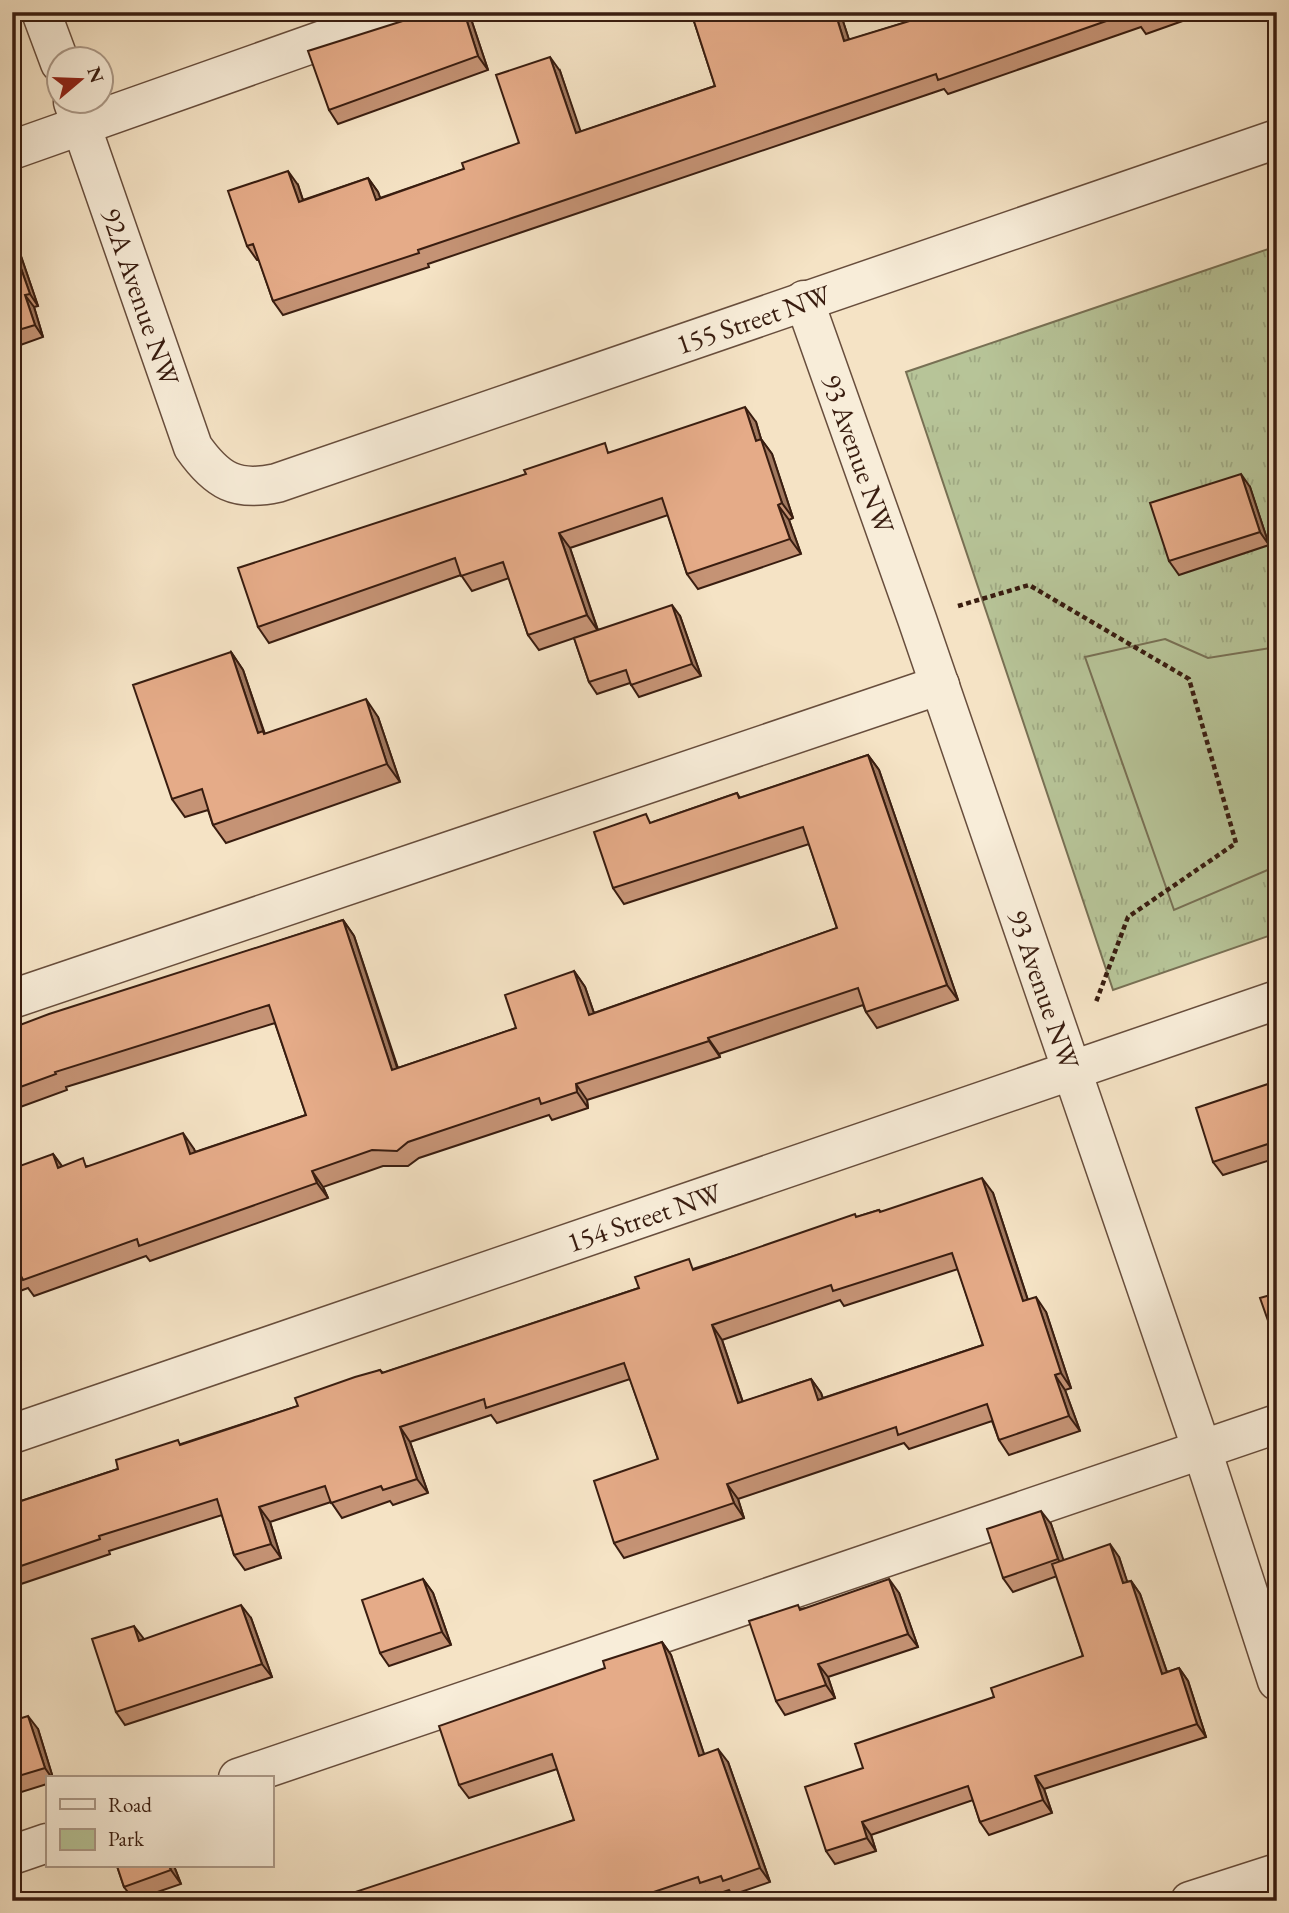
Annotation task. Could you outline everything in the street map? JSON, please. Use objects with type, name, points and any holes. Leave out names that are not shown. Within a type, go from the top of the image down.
[{"type":"street","points":[[41,12],[54,46]]},
{"type":"street","points":[[116,101],[402,12]]},
{"type":"street","points":[[12,150],[73,116]]},
{"type":"street","name":"92A Avenue NW","points":[[79,116],[192,447],[207,467],[227,482]]},
{"type":"street","name":"155 Street NW","points":[[227,482],[254,488],[277,483],[1277,139]]},
{"type":"street","name":"93 Avenue NW","points":[[804,300],[940,685],[1069,1070],[1202,1450],[1277,1681]]},
{"type":"street","points":[[12,999],[940,685]]},
{"type":"street","name":"154 Street NW","points":[[12,1434],[1277,1000]]},
{"type":"street","points":[[244,1776],[1277,1424]]},
{"type":"street","points":[[12,1855],[46,1843]]},
{"type":"street","points":[[1191,1901],[1277,1872]]},
{"type":"path","points":[[917,619],[1029,585],[1189,679],[1236,843],[1128,917],[1094,1007]]},
{"type":"green space","points":[[1277,246],[1277,933],[1113,990],[906,372]]},
{"type":"green space","points":[[1165,639],[1208,658],[1277,647],[1277,866],[1174,910],[1085,657]]},
{"type":"building","points":[[431,12],[464,12],[478,56],[329,110],[308,51]]},
{"type":"building","points":[[691,12],[835,12],[844,41],[939,12],[1132,12],[938,80],[936,74],[273,301],[253,244],[247,246],[228,191],[288,171],[299,202],[368,178],[376,200],[464,169],[462,163],[519,143],[496,75],[550,57],[576,133],[715,86]]},
{"type":"building","points":[[1133,12],[1157,12],[1136,20]]},
{"type":"building","points":[[12,243],[30,294],[25,295],[35,325],[12,332]]},
{"type":"building","points":[[745,407],[756,441],[761,439],[782,503],[778,505],[790,539],[687,574],[662,498],[559,533],[587,615],[528,635],[503,562],[461,576],[455,558],[258,627],[238,568],[526,474],[524,470],[605,443],[608,453]]},
{"type":"building","points":[[1241,474],[1260,532],[1169,561],[1150,503]]},
{"type":"building","points":[[672,605],[692,664],[631,685],[626,670],[589,682],[574,638]]},
{"type":"building","points":[[231,652],[258,733],[263,731],[264,734],[366,699],[387,764],[213,825],[202,789],[172,799],[133,685]]},
{"type":"building","points":[[868,755],[947,985],[866,1012],[858,988],[708,1038],[709,1041],[576,1084],[577,1092],[541,1104],[539,1098],[408,1142],[397,1151],[372,1150],[312,1171],[317,1183],[139,1246],[137,1239],[23,1280],[19,1272],[12,1274],[12,1183],[19,1181],[14,1168],[53,1154],[58,1168],[83,1158],[86,1167],[183,1133],[190,1154],[306,1115],[269,1005],[55,1072],[56,1074],[12,1090],[12,1028],[343,920],[392,1070],[516,1028],[505,995],[574,971],[589,1015],[837,928],[803,827],[613,888],[594,832],[646,814],[650,823],[737,793],[739,798]]},
{"type":"building","points":[[1277,1081],[1277,1141],[1213,1162],[1196,1108]]},
{"type":"building","points":[[982,1178],[1023,1301],[1036,1297],[1061,1373],[1055,1375],[1069,1416],[999,1440],[987,1404],[898,1435],[896,1427],[727,1484],[734,1503],[614,1543],[594,1481],[658,1459],[624,1363],[486,1408],[484,1399],[400,1427],[417,1479],[383,1490],[381,1486],[331,1503],[325,1486],[259,1507],[271,1544],[234,1555],[217,1499],[99,1536],[100,1539],[12,1569],[12,1504],[118,1469],[116,1460],[178,1440],[180,1445],[298,1406],[295,1398],[355,1377],[380,1370],[382,1373],[639,1288],[635,1277],[689,1259],[693,1270],[855,1214],[856,1217],[879,1210],[880,1212]],"holes":[[[952,1253],[983,1345],[818,1400],[811,1379],[738,1403],[712,1325],[831,1285],[833,1291]]]},
{"type":"building","points":[[1277,1293],[1277,1346],[1260,1298]]},
{"type":"building","points":[[1041,1511],[1058,1559],[1003,1578],[987,1529]]},
{"type":"building","points":[[1110,1544],[1123,1583],[1131,1581],[1162,1674],[1179,1668],[1197,1724],[1035,1776],[1043,1800],[980,1822],[968,1786],[862,1822],[867,1838],[826,1851],[805,1787],[863,1768],[855,1744],[994,1697],[991,1688],[1083,1656],[1052,1564]]},
{"type":"building","points":[[423,1579],[442,1632],[380,1653],[362,1600]]},
{"type":"building","points":[[889,1579],[908,1634],[818,1664],[826,1685],[776,1701],[749,1621],[798,1605],[800,1610]]},
{"type":"building","points":[[241,1605],[262,1664],[116,1712],[92,1639],[134,1626],[139,1641]]},
{"type":"building","points":[[662,1642],[699,1756],[718,1749],[760,1868],[723,1881],[721,1876],[700,1883],[698,1877],[627,1901],[355,1901],[352,1893],[574,1820],[552,1754],[459,1785],[439,1726],[605,1668],[603,1661]]},
{"type":"building","points":[[28,1716],[45,1768],[12,1778],[12,1721]]},
{"type":"building","points":[[118,1868],[171,1870],[124,1887]]}]
